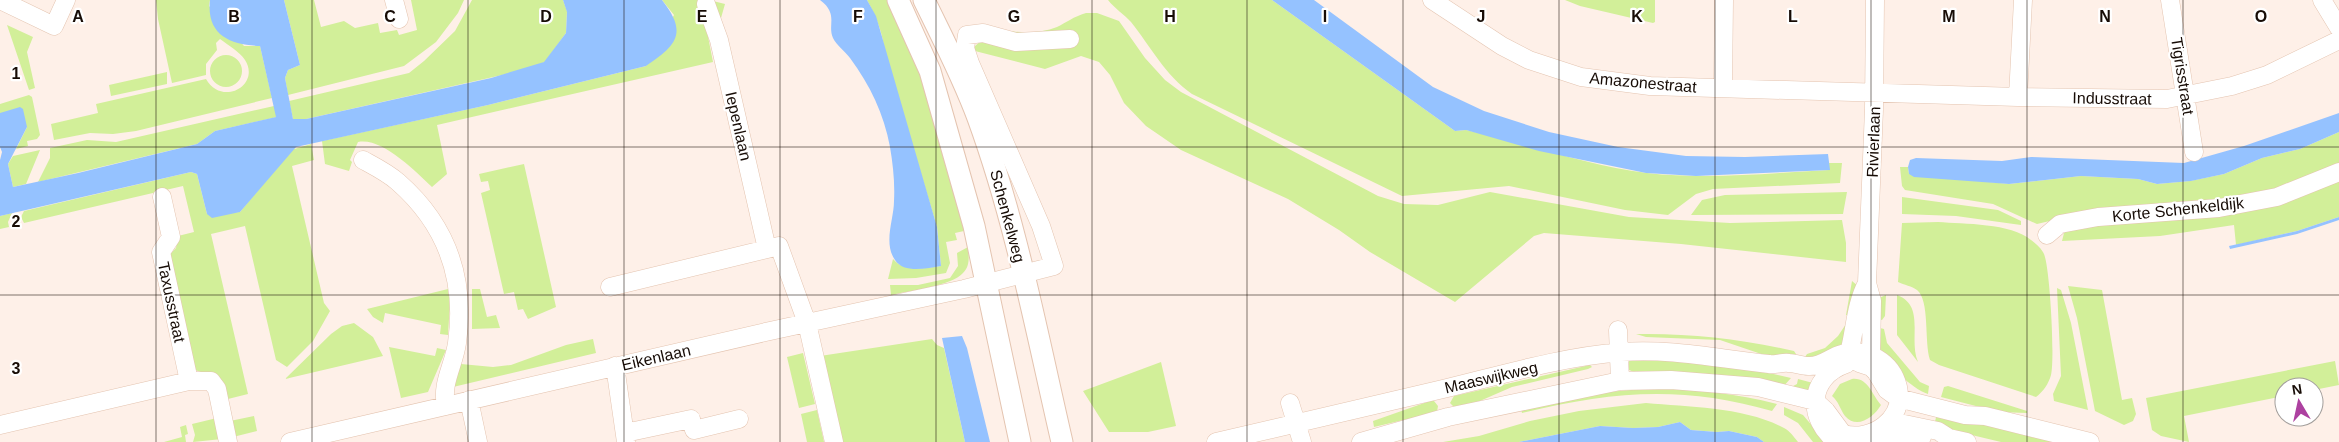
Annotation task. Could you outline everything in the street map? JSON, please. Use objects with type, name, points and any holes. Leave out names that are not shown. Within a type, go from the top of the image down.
[{"type":"main road","points":[[898,0],[930,71],[974,226],[1020,442]]},
{"type":"main road","name":"Schenkelweg","points":[[924,0],[961,73],[997,174],[1062,442]]},
{"type":"street","points":[[0,0],[54,26],[66,0]]},
{"type":"street","points":[[394,0],[399,19]]},
{"type":"street","name":"Amazonestraat","points":[[1432,0],[1502,46],[1529,60],[1581,77],[1650,86],[1875,92]]},
{"type":"street","points":[[1724,0],[1724,88]]},
{"type":"street","name":"Rivierlaan","points":[[1871,355],[1872,301],[1867,283],[1875,92],[1875,0]]},
{"type":"street","points":[[2018,97],[2023,0]]},
{"type":"street","name":"Tigrisstraat","points":[[2170,0],[2187,96],[2194,152]]},
{"type":"street","points":[[2322,0],[2339,28]]},
{"type":"street","name":"Iepenlaan","points":[[706,4],[720,40],[767,249]]},
{"type":"street","name":"Schenkelweg","points":[[1054,266],[1044,234],[965,48],[967,34],[984,33],[1016,42],[1070,39]]},
{"type":"street","name":"Indusstraat","points":[[1875,92],[2018,97],[2167,99],[2232,86],[2266,74],[2339,40]]},
{"type":"street","points":[[363,160],[397,180],[419,202],[448,248],[459,291],[459,317],[457,345],[443,392],[446,406]]},
{"type":"street","name":"Korte Schenkeldijk","points":[[2047,235],[2060,224],[2098,217],[2219,208],[2277,197],[2339,172]]},
{"type":"street","name":"Taxusstraat","points":[[162,197],[172,237],[161,252],[189,381]]},
{"type":"street","points":[[610,286],[779,246],[807,323],[834,442]]},
{"type":"street","name":"Eikenlaan","points":[[290,442],[615,366],[986,284],[1054,266]]},
{"type":"street","name":"Rivierlaan","points":[[1848,358],[1860,299],[1867,283]]},
{"type":"street","points":[[1618,330],[1620,381]]},
{"type":"street","name":"Maaswijkweg","points":[[1216,442],[1497,375],[1620,352],[1666,351],[1720,356],[1771,364],[1785,372],[1812,377],[1825,370]]},
{"type":"street","points":[[1837,442],[1826,434],[1818,419],[1816,401],[1825,370],[1841,354],[1871,368],[1880,377],[1887,390],[1898,394],[1966,407],[1985,416],[2090,442]]},
{"type":"street","points":[[1848,358],[1871,355],[1887,366],[1898,394],[1888,433]]},
{"type":"street","points":[[615,366],[625,438],[691,419],[694,430],[739,420]]},
{"type":"street","name":"Maaswijkweg","points":[[1361,442],[1475,411],[1620,381],[1671,380],[1758,387],[1816,401]]},
{"type":"street","points":[[0,426],[189,381],[211,381],[217,389],[228,442]]},
{"type":"street","name":"Maaswijkweg","points":[[1742,387],[1755,395],[1809,411],[1818,419]]},
{"type":"street","points":[[469,400],[478,442]]},
{"type":"street","points":[[1816,401],[1843,434],[1852,437],[1864,440],[1878,432],[1938,431],[1949,438],[1968,442]]},
{"type":"street","points":[[1290,403],[1302,442]]},
{"type":"green space","points":[[156,0],[210,0],[209,6],[244,46],[260,46],[272,98],[136,131],[113,134],[90,133],[54,140],[51,124],[98,113],[96,104],[206,79],[213,87],[221,91],[230,92],[244,84],[248,77],[249,69],[245,60],[237,51],[220,39],[216,43],[217,50],[206,64],[206,75],[172,83],[158,19]]},
{"type":"green space","points":[[284,0],[314,0],[321,27],[344,21],[355,28],[378,23],[380,33],[397,30],[399,35],[417,30],[411,0],[464,0],[458,13],[436,42],[404,66],[288,95],[285,78],[288,70],[300,65]]},
{"type":"green space","points":[[472,0],[563,0],[567,11],[566,33],[545,62],[520,71],[306,119],[293,119],[289,101],[409,73],[455,31]]},
{"type":"green space","points":[[662,0],[698,0],[702,6],[713,62],[437,125],[447,174],[432,187],[398,157],[377,145],[367,142],[358,142],[350,160],[352,162],[349,171],[325,164],[322,141],[488,105],[646,66],[674,15]]},
{"type":"green space","points":[[709,0],[725,4],[721,18],[716,17]]},
{"type":"green space","points":[[867,0],[891,0],[913,52],[943,144],[964,231],[955,233],[957,240],[946,242],[950,263],[946,273],[916,278],[888,279],[893,259],[909,268],[941,266],[937,227],[885,54],[877,20]]},
{"type":"green space","points":[[1108,0],[1272,0],[1455,131],[1466,130],[1488,135],[1601,165],[1670,175],[1738,175],[1829,170],[1829,163],[1842,163],[1840,183],[1713,189],[1696,194],[1668,215],[1625,210],[1509,186],[1402,196],[1192,94],[1174,78],[1131,22]]},
{"type":"green space","points":[[1565,0],[1655,0],[1655,22],[1580,6]]},
{"type":"green space","points":[[1086,13],[1097,13],[1119,21],[1145,58],[1165,80],[1181,92],[1378,196],[1404,204],[1438,205],[1490,192],[1629,217],[1730,223],[1842,220],[1846,243],[1846,262],[1681,244],[1544,233],[1534,236],[1455,302],[1370,252],[1339,230],[1288,199],[1181,150],[1146,126],[1124,103],[1110,75],[1099,62],[1081,56],[1045,69],[975,51],[975,46],[982,40],[978,27],[1018,32],[1038,32],[1057,27]]},
{"type":"green space","points":[[7,25],[33,37],[27,52],[35,88],[29,90]]},
{"type":"green space","points":[[226,55],[232,56],[237,60],[241,65],[241,77],[237,82],[232,86],[226,87],[220,86],[215,82],[211,77],[210,71],[211,65],[215,60],[220,56]]},
{"type":"green space","points":[[167,72],[167,84],[111,96],[109,85]]},
{"type":"green space","points":[[29,95],[32,97],[40,135],[37,139],[27,141],[28,146],[16,149],[27,127],[0,113],[0,104]]},
{"type":"green space","points":[[274,106],[277,117],[215,131],[197,144],[38,182],[50,158],[50,148],[87,140],[116,142]]},
{"type":"green space","points":[[2339,132],[2339,168],[2252,199],[2075,215],[2037,224],[1993,204],[1905,190],[1902,186],[1900,167],[1908,167],[1909,174],[2009,184],[2081,176],[2138,179],[2157,184],[2190,181],[2224,174],[2262,158],[2300,149]]},
{"type":"green space","points":[[311,144],[314,160],[292,166],[324,303],[330,311],[313,341],[287,367],[276,360],[245,226],[211,234],[248,394],[224,400],[219,376],[215,373],[195,370],[169,255],[176,248],[178,236],[194,232],[183,186],[24,223],[21,217],[24,211],[191,172],[197,174],[207,214],[240,212],[291,150]]},
{"type":"green space","points":[[40,150],[26,184],[13,187],[8,164],[13,156]]},
{"type":"green space","points":[[524,164],[556,307],[528,319],[523,309],[518,310],[514,292],[504,294],[481,193],[490,190],[488,181],[481,182],[479,174]]},
{"type":"green space","points":[[2339,178],[2339,217],[2297,231],[2236,245],[2234,225],[2160,236],[2062,241],[2064,233],[2071,227]]},
{"type":"green space","points":[[1847,192],[1843,214],[1691,215],[1702,200],[1725,195]]},
{"type":"green space","points":[[1902,197],[1998,210],[2021,221],[2021,225],[1956,216],[1902,214]]},
{"type":"green space","points":[[12,213],[8,222],[9,227],[0,229],[0,216]]},
{"type":"green space","points":[[1938,222],[1987,225],[2012,230],[2031,240],[2043,252],[2050,294],[2052,366],[2049,381],[2036,397],[1939,365],[1930,360],[1924,303],[1921,295],[1917,290],[1898,282],[1902,223]]},
{"type":"green space","points":[[968,247],[969,258],[967,267],[957,278],[940,285],[891,295],[890,285],[918,285],[950,278],[958,266],[957,253]]},
{"type":"green space","points":[[1852,281],[1858,286],[1852,317],[1846,315]]},
{"type":"green space","points":[[2068,286],[2102,290],[2122,400],[2132,398],[2136,414],[2133,421],[2124,425],[2095,411],[2077,318]]},
{"type":"green space","points":[[2057,288],[2061,290],[2071,323],[2088,410],[2054,401],[2053,394],[2061,376]]},
{"type":"green space","points":[[448,289],[450,303],[448,335],[440,334],[441,325],[385,313],[383,323],[373,317],[367,309]]},
{"type":"green space","points":[[472,289],[480,289],[487,317],[496,315],[500,328],[472,329]]},
{"type":"green space","points":[[1886,295],[1885,316],[1882,320],[1876,319],[1879,298]]},
{"type":"green space","points":[[1897,295],[1906,300],[1914,315],[1915,353],[1918,362],[1897,335]]},
{"type":"green space","points":[[354,323],[373,337],[383,356],[285,379],[331,334],[342,326]]},
{"type":"green space","points":[[1846,324],[1851,325],[1839,347],[1821,357],[1803,360],[1807,354],[1825,348],[1838,336]]},
{"type":"green space","points":[[1876,327],[1884,329],[1887,343],[1920,382],[1929,386],[1928,394],[1914,387],[1893,368],[1879,347]]},
{"type":"green space","points":[[1636,334],[1735,340],[1794,351],[1796,354],[1795,360],[1770,357],[1720,340],[1646,337]]},
{"type":"green space","points":[[593,339],[596,353],[453,387],[461,364],[493,367],[511,365],[566,345]]},
{"type":"green space","points":[[932,339],[937,345],[944,348],[965,442],[841,442],[820,356]]},
{"type":"green space","points":[[389,347],[435,356],[437,348],[446,350],[428,392],[401,398]]},
{"type":"green space","points":[[803,353],[815,404],[799,408],[787,357]]},
{"type":"green space","points":[[1663,360],[1752,369],[1791,378],[1782,388],[1700,373],[1636,373],[1627,369],[1629,361]]},
{"type":"green space","points":[[2335,361],[2339,385],[2324,388],[2324,377],[2274,377],[2274,398],[2184,416],[2189,442],[2161,436],[2152,430],[2146,398]]},
{"type":"green space","points":[[1161,362],[1176,426],[1148,432],[1109,432],[1083,391]]},
{"type":"green space","points":[[1590,365],[1592,367],[1588,369],[1512,387],[1473,404],[1455,408],[1450,403],[1454,396]]},
{"type":"green space","points":[[1798,379],[1813,383],[1809,395],[1791,387],[1797,384]]},
{"type":"green space","points":[[1857,379],[1866,384],[1881,405],[1874,414],[1860,422],[1850,420],[1845,416],[1832,396],[1840,384]]},
{"type":"green space","points":[[1948,386],[2027,411],[2027,413],[1999,412],[1941,397],[1944,387]]},
{"type":"green space","points":[[1655,388],[1747,397],[1777,404],[1772,411],[1708,397],[1647,394],[1586,400],[1522,413],[1521,409],[1595,393]]},
{"type":"green space","points":[[1434,401],[1438,406],[1437,412],[1374,427],[1373,421]]},
{"type":"green space","points":[[1646,403],[1717,409],[1752,416],[1784,428],[1798,442],[1764,442],[1757,437],[1729,431],[1691,430],[1680,422],[1658,427],[1600,426],[1519,442],[1443,442],[1479,436],[1530,421],[1579,411]]},
{"type":"green space","points":[[1784,407],[1803,415],[1826,442],[1813,442],[1798,423],[1784,415]]},
{"type":"green space","points":[[817,410],[824,442],[807,442],[801,414]]},
{"type":"green space","points":[[1937,413],[2056,442],[2001,442],[1934,426]]},
{"type":"green space","points":[[254,416],[257,431],[233,437],[230,421]]},
{"type":"green space","points":[[217,418],[222,439],[193,442],[195,435],[192,424]]},
{"type":"green space","points":[[186,425],[188,434],[185,435],[186,442],[164,442],[182,437],[180,427]]},
{"type":"water","points":[[210,0],[284,0],[300,65],[288,70],[285,78],[293,119],[306,119],[491,78],[544,62],[566,33],[567,12],[563,0],[662,0],[675,21],[677,30],[672,45],[646,66],[488,105],[296,147],[240,212],[212,218],[207,214],[197,174],[191,172],[0,216],[0,160],[2,152],[0,147],[0,113],[20,107],[23,109],[27,127],[8,164],[13,187],[197,144],[215,131],[276,117],[260,46],[239,43],[222,36],[212,22]]},
{"type":"water","points":[[820,0],[867,0],[876,16],[937,227],[941,266],[910,269],[895,260],[889,239],[894,208],[892,160],[884,123],[864,79],[833,38],[831,33],[831,15],[826,5]]},
{"type":"water","points":[[1272,0],[1314,0],[1433,87],[1484,111],[1549,132],[1618,147],[1686,156],[1745,157],[1828,154],[1830,170],[1696,176],[1646,173],[1539,151],[1466,130],[1455,131]]},
{"type":"water","points":[[2339,113],[2339,132],[2300,149],[2262,158],[2224,174],[2191,181],[2157,184],[2138,179],[2081,176],[2009,184],[1914,177],[1909,174],[1908,167],[1910,160],[1916,158],[2002,161],[2031,157],[2184,163],[2244,146]]},
{"type":"water","points":[[2339,217],[2339,220],[2297,234],[2230,249],[2229,246],[2297,231]]},
{"type":"water","points":[[962,336],[967,348],[990,442],[965,442],[942,338]]},
{"type":"water","points":[[1680,422],[1691,430],[1729,431],[1757,437],[1764,442],[1519,442],[1600,426],[1658,427]]}]
